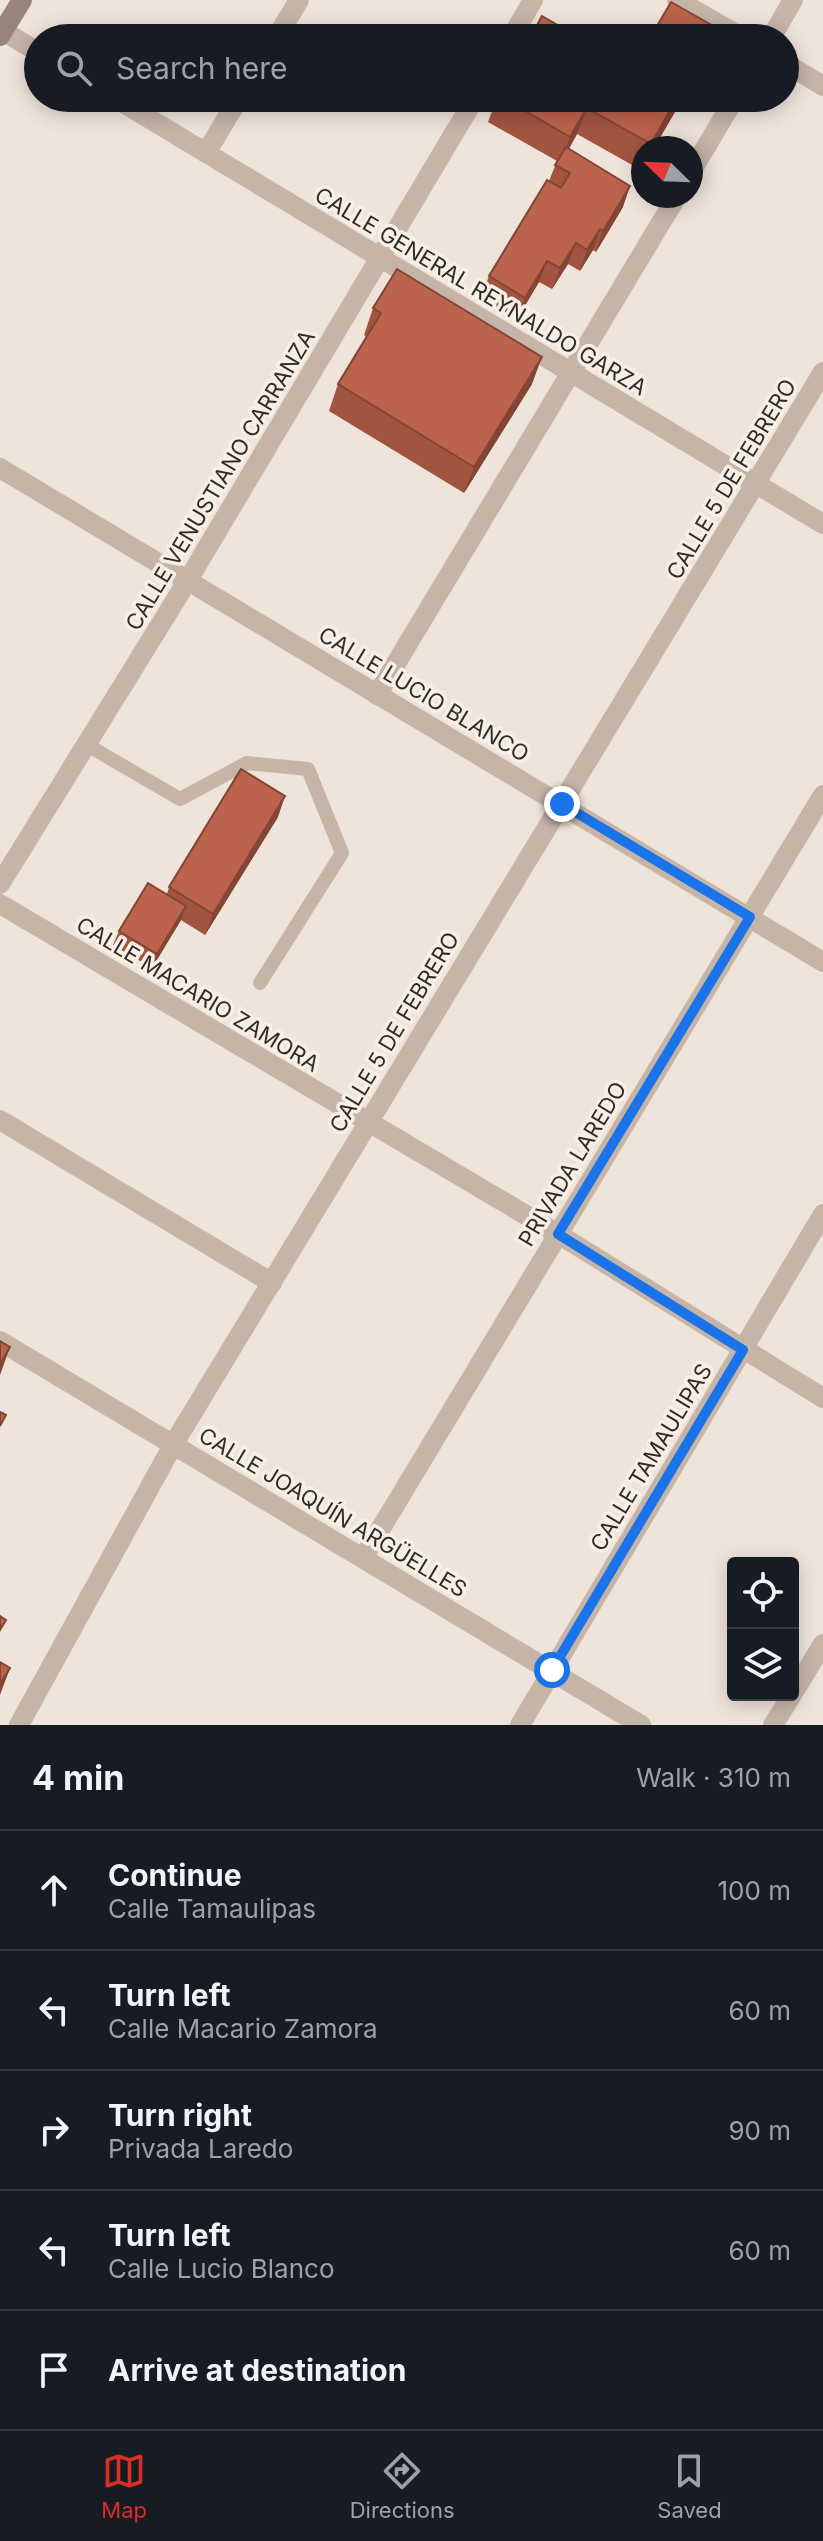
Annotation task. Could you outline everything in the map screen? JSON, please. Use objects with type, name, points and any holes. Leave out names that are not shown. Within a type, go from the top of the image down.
[{"type":"street","points":[[22,0],[1,32],[24,44]]},
{"type":"street","points":[[284,24],[299,0]]},
{"type":"street","points":[[519,24],[533,0]]},
{"type":"street","points":[[677,0],[719,24]]},
{"type":"street","points":[[779,24],[793,0]]},
{"type":"street","points":[[799,71],[823,86]]},
{"type":"street","name":"CALLE GENERAL REYNALDO GARZA","points":[[138,112],[823,524]]},
{"type":"street","points":[[206,153],[231,112]]},
{"type":"street","name":"CALLE VENUSTIANO CARRANZA","points":[[0,884],[188,580],[467,112]]},
{"type":"street","points":[[703,152],[727,112]]},
{"type":"street","points":[[377,695],[670,208]]},
{"type":"street","name":"CALLE 5 DE FEBRERO","points":[[19,1725],[173,1445],[366,1121],[823,372]]},
{"type":"street","name":"CALLE LUCIO BLANCO","points":[[0,468],[823,962]]},
{"type":"street","name":"PRIVADA LAREDO","points":[[363,1558],[823,795]]},
{"type":"street","name":"CALLE MACARIO ZAMORA","points":[[0,904],[558,1234],[823,1398]]},
{"type":"street","points":[[0,1120],[272,1283]]},
{"type":"street","name":"CALLE TAMAULIPAS","points":[[520,1725],[823,1214]]},
{"type":"street","name":"CALLE JOAQUÍN ARGÜELLES","points":[[0,1341],[641,1725]]},
{"type":"street","points":[[799,1683],[823,1644]]},
{"type":"street","points":[[773,1725],[788,1701]]},
{"type":"lane","points":[[87,745],[180,799],[247,763],[308,769],[342,853],[260,983]]},
{"type":"building","points":[[671,2],[710,24],[658,24]]},
{"type":"building","points":[[542,16],[556,24],[538,24]]},
{"type":"building","points":[[527,112],[585,112],[570,137]]},
{"type":"building","points":[[594,112],[669,112],[656,136],[637,136]]},
{"type":"building","points":[[566,147],[630,186],[603,231],[600,229],[587,250],[576,243],[560,268],[547,261],[525,298],[489,276],[547,180],[561,188],[570,173],[555,165]]},
{"type":"building","points":[[397,269],[542,357],[474,467],[338,384],[381,313],[373,308]]},
{"type":"building","points":[[241,769],[285,796],[213,914],[169,887]]},
{"type":"building","points":[[148,883],[186,906],[157,954],[119,931]]},
{"type":"building","points":[[0,1341],[10,1347],[0,1364]]},
{"type":"building","points":[[0,1412],[6,1415],[0,1426]]},
{"type":"building","points":[[0,1616],[6,1620],[0,1630]]},
{"type":"building","points":[[0,1662],[10,1668],[0,1684]]},
{"type":"route","points":[[552,1670],[743,1350],[558,1234],[750,917],[562,804]]}]
